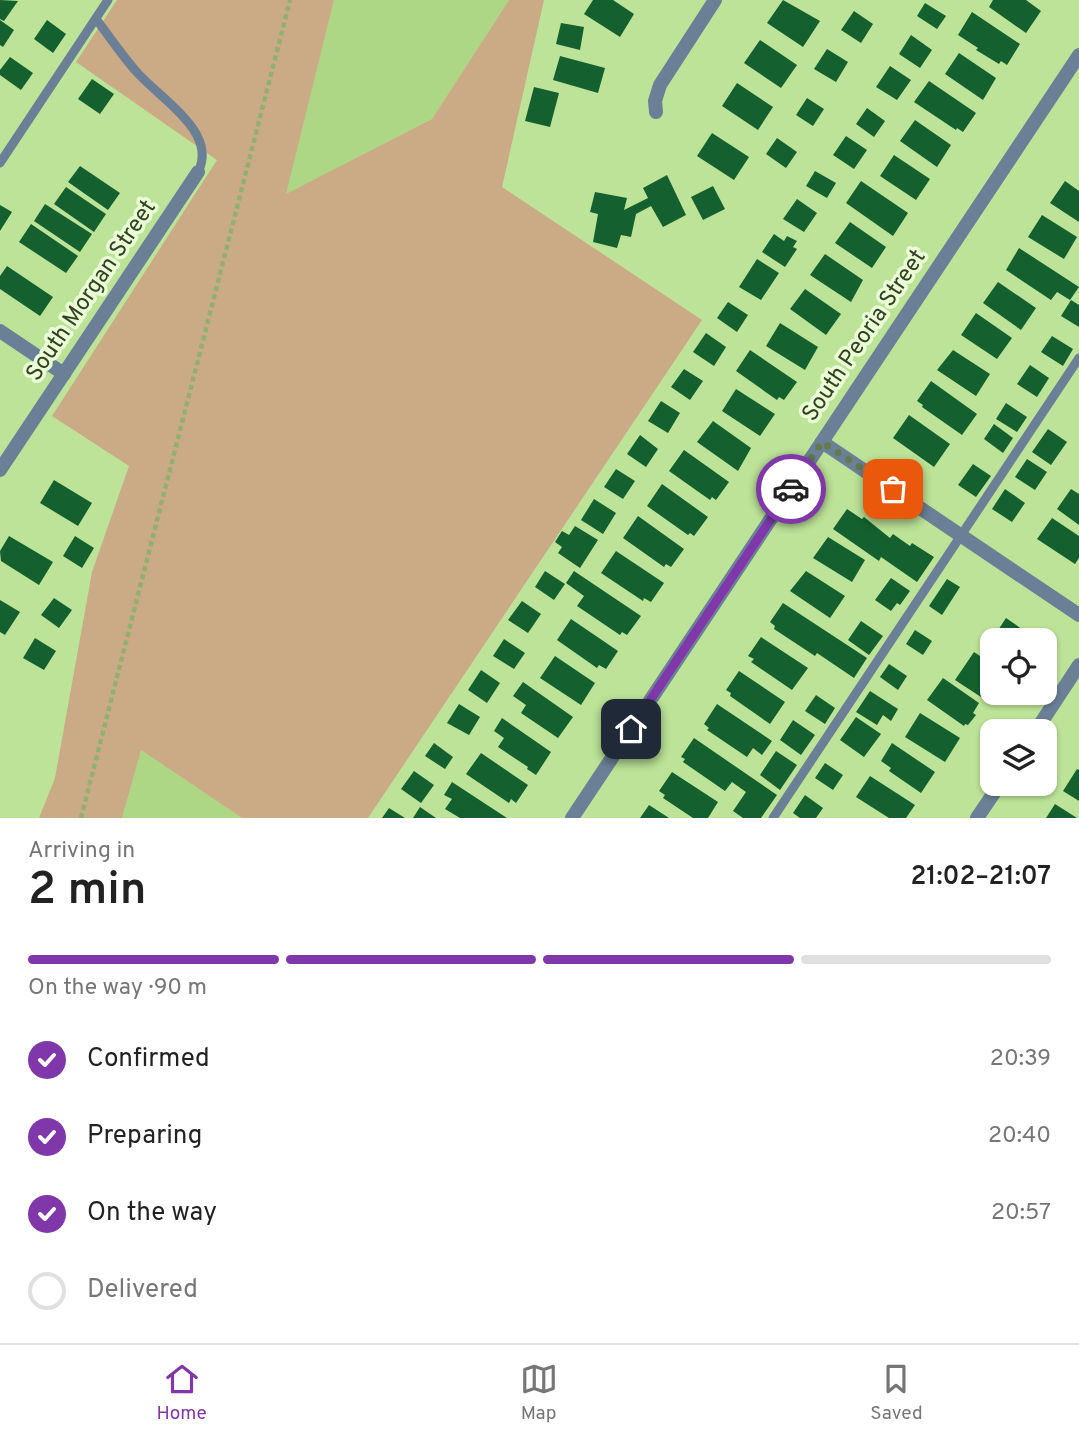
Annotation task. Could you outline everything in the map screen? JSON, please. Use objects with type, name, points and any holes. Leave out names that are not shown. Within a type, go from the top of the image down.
[{"type":"street","points":[[656,112],[655,101],[660,85],[715,0]]},
{"type":"street","name":"South Peoria Street","points":[[572,818],[1079,55]]},
{"type":"street","name":"South Morgan Street","points":[[0,470],[198,172]]},
{"type":"street","points":[[0,331],[64,374]]},
{"type":"street","points":[[822,442],[1079,615]]},
{"type":"street","points":[[1044,719],[1079,665]]},
{"type":"street","points":[[977,818],[992,796]]},
{"type":"lane","points":[[0,163],[108,0]]},
{"type":"lane","points":[[96,19],[135,72],[185,118],[200,139],[203,162],[198,172]]},
{"type":"lane","points":[[773,818],[1079,358]]},
{"type":"path","points":[[81,818],[290,0]]},
{"type":"shaded area","points":[[117,0],[334,0],[286,194],[432,119],[509,0],[544,0],[502,187],[702,320],[368,818],[242,818],[141,750],[122,818],[39,818],[55,778],[92,572],[129,466],[52,416],[217,160],[76,62]]},
{"type":"shaded area","points":[[334,0],[509,0],[432,119],[285,195]]},
{"type":"shaded area","points":[[140,749],[242,818],[122,818]]},
{"type":"building","points":[[0,0],[18,1],[4,21],[0,19]]},
{"type":"building","points":[[593,0],[613,0],[634,14],[620,37],[584,14]]},
{"type":"building","points":[[783,0],[820,21],[803,47],[767,23]]},
{"type":"building","points":[[993,0],[1026,0],[1041,11],[1026,33],[989,7]]},
{"type":"building","points":[[925,3],[946,16],[937,29],[917,16]]},
{"type":"building","points":[[854,11],[873,24],[861,43],[841,30]]},
{"type":"building","points":[[972,12],[1020,44],[1007,65],[1001,61],[999,64],[976,50],[978,48],[958,35]]},
{"type":"building","points":[[0,20],[14,30],[3,47],[0,45]]},
{"type":"building","points":[[47,20],[66,34],[53,53],[34,39]]},
{"type":"building","points":[[561,23],[584,27],[580,50],[556,44]]},
{"type":"building","points":[[911,35],[932,50],[920,68],[899,54]]},
{"type":"building","points":[[760,40],[797,65],[781,88],[744,63]]},
{"type":"building","points":[[827,49],[848,62],[836,82],[814,69]]},
{"type":"building","points":[[959,53],[996,78],[983,100],[945,74]]},
{"type":"building","points":[[560,56],[605,68],[598,93],[553,80]]},
{"type":"building","points":[[10,57],[33,73],[21,90],[0,75],[0,70]]},
{"type":"building","points":[[890,66],[911,80],[897,100],[876,87]]},
{"type":"building","points":[[92,79],[114,94],[100,114],[78,99]]},
{"type":"building","points":[[929,81],[976,113],[963,132],[914,102]]},
{"type":"building","points":[[737,83],[773,107],[758,130],[722,106]]},
{"type":"building","points":[[534,87],[559,93],[550,127],[525,121]]},
{"type":"building","points":[[807,98],[824,109],[813,126],[796,115]]},
{"type":"building","points":[[867,108],[885,121],[874,137],[856,124]]},
{"type":"building","points":[[915,120],[951,145],[937,167],[900,141]]},
{"type":"building","points":[[712,133],[749,157],[734,180],[697,156]]},
{"type":"building","points":[[846,136],[867,150],[854,169],[833,155]]},
{"type":"building","points":[[777,138],[797,152],[786,168],[766,154]]},
{"type":"building","points":[[894,155],[930,179],[916,200],[880,176]]},
{"type":"building","points":[[80,166],[120,193],[108,210],[68,182]]},
{"type":"building","points":[[815,171],[836,183],[827,198],[806,186]]},
{"type":"building","points":[[667,175],[686,215],[663,227],[651,206],[636,214],[631,237],[621,235],[617,248],[593,242],[598,214],[590,212],[595,192],[627,198],[624,210],[648,198],[643,188]]},
{"type":"building","points":[[861,181],[908,213],[893,236],[846,203]]},
{"type":"building","points":[[1065,181],[1079,191],[1079,222],[1050,203]]},
{"type":"building","points":[[713,186],[725,209],[703,220],[691,197]]},
{"type":"building","points":[[66,187],[106,214],[94,232],[54,204]]},
{"type":"building","points":[[797,199],[817,213],[804,232],[783,219]]},
{"type":"building","points":[[45,204],[92,234],[80,252],[34,221]]},
{"type":"building","points":[[0,205],[12,212],[0,231]]},
{"type":"building","points":[[1042,215],[1077,237],[1064,259],[1028,237]]},
{"type":"building","points":[[850,222],[886,247],[872,268],[835,243]]},
{"type":"building","points":[[31,224],[78,256],[66,273],[19,242]]},
{"type":"building","points":[[774,234],[784,241],[787,236],[797,241],[793,247],[797,249],[785,267],[762,252]]},
{"type":"building","points":[[1019,248],[1079,287],[1070,300],[1057,292],[1051,300],[1006,270]]},
{"type":"building","points":[[825,254],[863,280],[851,302],[810,275]]},
{"type":"building","points":[[757,259],[779,273],[761,300],[739,287]]},
{"type":"building","points":[[7,266],[53,297],[40,316],[0,289],[0,276]]},
{"type":"building","points":[[998,282],[1036,308],[1021,330],[983,303]]},
{"type":"building","points":[[805,289],[841,314],[826,335],[790,309]]},
{"type":"building","points":[[1071,300],[1079,305],[1079,327],[1061,316]]},
{"type":"building","points":[[728,302],[748,315],[737,332],[717,318]]},
{"type":"building","points":[[976,313],[1012,338],[997,359],[961,335]]},
{"type":"building","points":[[780,323],[818,347],[805,370],[766,346]]},
{"type":"building","points":[[706,333],[726,347],[714,366],[693,352]]},
{"type":"building","points":[[1052,336],[1073,349],[1063,366],[1041,352]]},
{"type":"building","points":[[750,350],[797,382],[784,400],[779,397],[777,400],[736,371]]},
{"type":"building","points":[[953,350],[990,374],[976,396],[937,370]]},
{"type":"building","points":[[1030,365],[1049,378],[1037,397],[1017,384]]},
{"type":"building","points":[[684,369],[703,381],[690,400],[671,387]]},
{"type":"building","points":[[931,381],[977,414],[962,435],[917,401]]},
{"type":"building","points":[[736,389],[775,414],[760,436],[722,411]]},
{"type":"building","points":[[661,401],[680,413],[668,433],[648,421]]},
{"type":"building","points":[[1006,403],[1027,417],[1017,432],[996,419]]},
{"type":"building","points":[[909,415],[950,444],[934,467],[893,438]]},
{"type":"building","points":[[713,421],[751,448],[738,471],[697,442]]},
{"type":"building","points":[[994,424],[1013,438],[1003,453],[984,439]]},
{"type":"building","points":[[1048,429],[1067,442],[1051,465],[1032,452]]},
{"type":"building","points":[[640,435],[658,449],[646,467],[627,454]]},
{"type":"building","points":[[684,450],[729,482],[716,500],[712,497],[710,500],[669,471]]},
{"type":"building","points":[[1027,459],[1047,472],[1035,490],[1015,477]]},
{"type":"building","points":[[973,464],[991,476],[976,497],[958,485]]},
{"type":"building","points":[[616,469],[635,481],[623,499],[604,487]]},
{"type":"building","points":[[54,480],[92,503],[78,526],[40,503]]},
{"type":"building","points":[[662,484],[708,517],[694,536],[690,533],[688,535],[647,506]]},
{"type":"building","points":[[1005,489],[1025,503],[1012,522],[992,509]]},
{"type":"building","points":[[1071,489],[1079,494],[1079,525],[1057,509]]},
{"type":"building","points":[[594,499],[616,513],[603,534],[581,520]]},
{"type":"building","points":[[847,509],[862,519],[864,517],[890,538],[893,534],[910,546],[912,543],[934,557],[917,582],[881,557],[879,561],[833,529]]},
{"type":"building","points":[[638,516],[684,549],[671,567],[666,564],[664,567],[623,538]]},
{"type":"building","points":[[1052,518],[1079,536],[1079,558],[1075,564],[1037,539]]},
{"type":"building","points":[[575,526],[598,540],[580,568],[558,553],[562,547],[555,542],[562,531],[569,535]]},
{"type":"building","points":[[9,536],[53,562],[39,585],[1,561],[0,551]]},
{"type":"building","points":[[75,536],[94,548],[82,568],[63,556]]},
{"type":"building","points":[[828,537],[865,560],[852,582],[813,558]]},
{"type":"building","points":[[616,551],[664,583],[651,602],[644,598],[643,601],[601,573]]},
{"type":"building","points":[[545,571],[565,584],[554,600],[535,587]]},
{"type":"building","points":[[574,571],[641,616],[627,635],[622,632],[620,635],[577,606],[584,596],[566,583]]},
{"type":"building","points":[[806,571],[845,596],[830,618],[790,591]]},
{"type":"building","points":[[891,578],[910,591],[900,605],[897,603],[891,611],[875,600]]},
{"type":"building","points":[[947,579],[960,587],[942,615],[929,606]]},
{"type":"building","points":[[54,598],[72,610],[59,628],[41,615]]},
{"type":"building","points":[[0,600],[20,612],[5,635],[0,632]]},
{"type":"building","points":[[522,601],[541,614],[528,633],[508,620]]},
{"type":"building","points":[[783,603],[867,658],[854,678],[774,629],[775,626],[770,622]]},
{"type":"building","points":[[1006,618],[1020,628],[999,628]]},
{"type":"building","points":[[571,619],[618,651],[606,669],[599,665],[597,668],[557,640]]},
{"type":"building","points":[[861,621],[883,636],[869,655],[848,640]]},
{"type":"building","points":[[915,630],[932,641],[923,655],[906,644]]},
{"type":"building","points":[[761,637],[808,668],[792,690],[751,662],[754,659],[748,656]]},
{"type":"building","points":[[35,638],[56,651],[44,670],[23,658]]},
{"type":"building","points":[[504,639],[525,653],[514,669],[493,656]]},
{"type":"building","points":[[974,652],[980,656],[980,696],[955,680]]},
{"type":"building","points":[[555,656],[595,683],[581,705],[540,678]]},
{"type":"building","points":[[889,664],[907,676],[898,690],[880,677]]},
{"type":"building","points":[[481,670],[500,683],[487,703],[468,690]]},
{"type":"building","points":[[739,671],[785,702],[770,724],[730,696],[731,693],[726,690]]},
{"type":"building","points":[[943,678],[979,703],[973,713],[976,715],[968,725],[964,726],[927,700]]},
{"type":"building","points":[[523,682],[573,717],[558,738],[521,713],[526,705],[513,696]]},
{"type":"building","points":[[870,691],[898,709],[891,721],[883,715],[877,725],[856,712]]},
{"type":"building","points":[[816,695],[835,708],[825,724],[805,711]]},
{"type":"building","points":[[459,704],[480,717],[469,735],[447,723]]},
{"type":"building","points":[[717,704],[772,741],[762,755],[753,748],[747,757],[707,730],[709,728],[704,724]]},
{"type":"building","points":[[920,713],[960,738],[945,762],[905,737]]},
{"type":"building","points":[[856,717],[881,734],[864,757],[840,740]]},
{"type":"building","points":[[502,718],[551,752],[536,775],[498,747],[504,738],[494,731]]},
{"type":"building","points":[[793,720],[815,735],[801,755],[780,740]]},
{"type":"building","points":[[694,738],[777,795],[761,818],[743,818],[733,811],[746,792],[732,782],[725,791],[683,762],[685,759],[681,757]]},
{"type":"building","points":[[434,743],[453,757],[445,769],[425,756]]},
{"type":"building","points":[[892,743],[935,772],[921,793],[889,771],[891,768],[881,761]]},
{"type":"building","points":[[776,751],[797,765],[780,790],[760,775]]},
{"type":"building","points":[[481,753],[528,785],[516,803],[511,799],[509,803],[466,774]]},
{"type":"building","points":[[825,763],[843,775],[833,790],[815,778]]},
{"type":"building","points":[[1077,769],[1079,770],[1079,801],[1063,791]]},
{"type":"building","points":[[414,771],[434,785],[421,803],[401,789]]},
{"type":"building","points":[[672,772],[718,802],[708,818],[693,818],[663,798],[665,795],[659,791]]},
{"type":"building","points":[[870,776],[915,805],[906,818],[889,818],[856,797]]},
{"type":"building","points":[[452,782],[507,818],[460,818],[445,809],[452,799],[444,795]]},
{"type":"building","points":[[805,795],[823,808],[816,818],[800,818],[793,813]]},
{"type":"building","points":[[1055,804],[1077,818],[1046,818]]},
{"type":"building","points":[[649,805],[669,818],[640,818]]},
{"type":"building","points":[[420,807],[436,818],[413,818]]},
{"type":"building","points":[[389,808],[405,818],[382,818]]},
{"type":"way so far","points":[[791,489],[822,442],[893,489]]},
{"type":"route","points":[[631,729],[791,489]]}]
